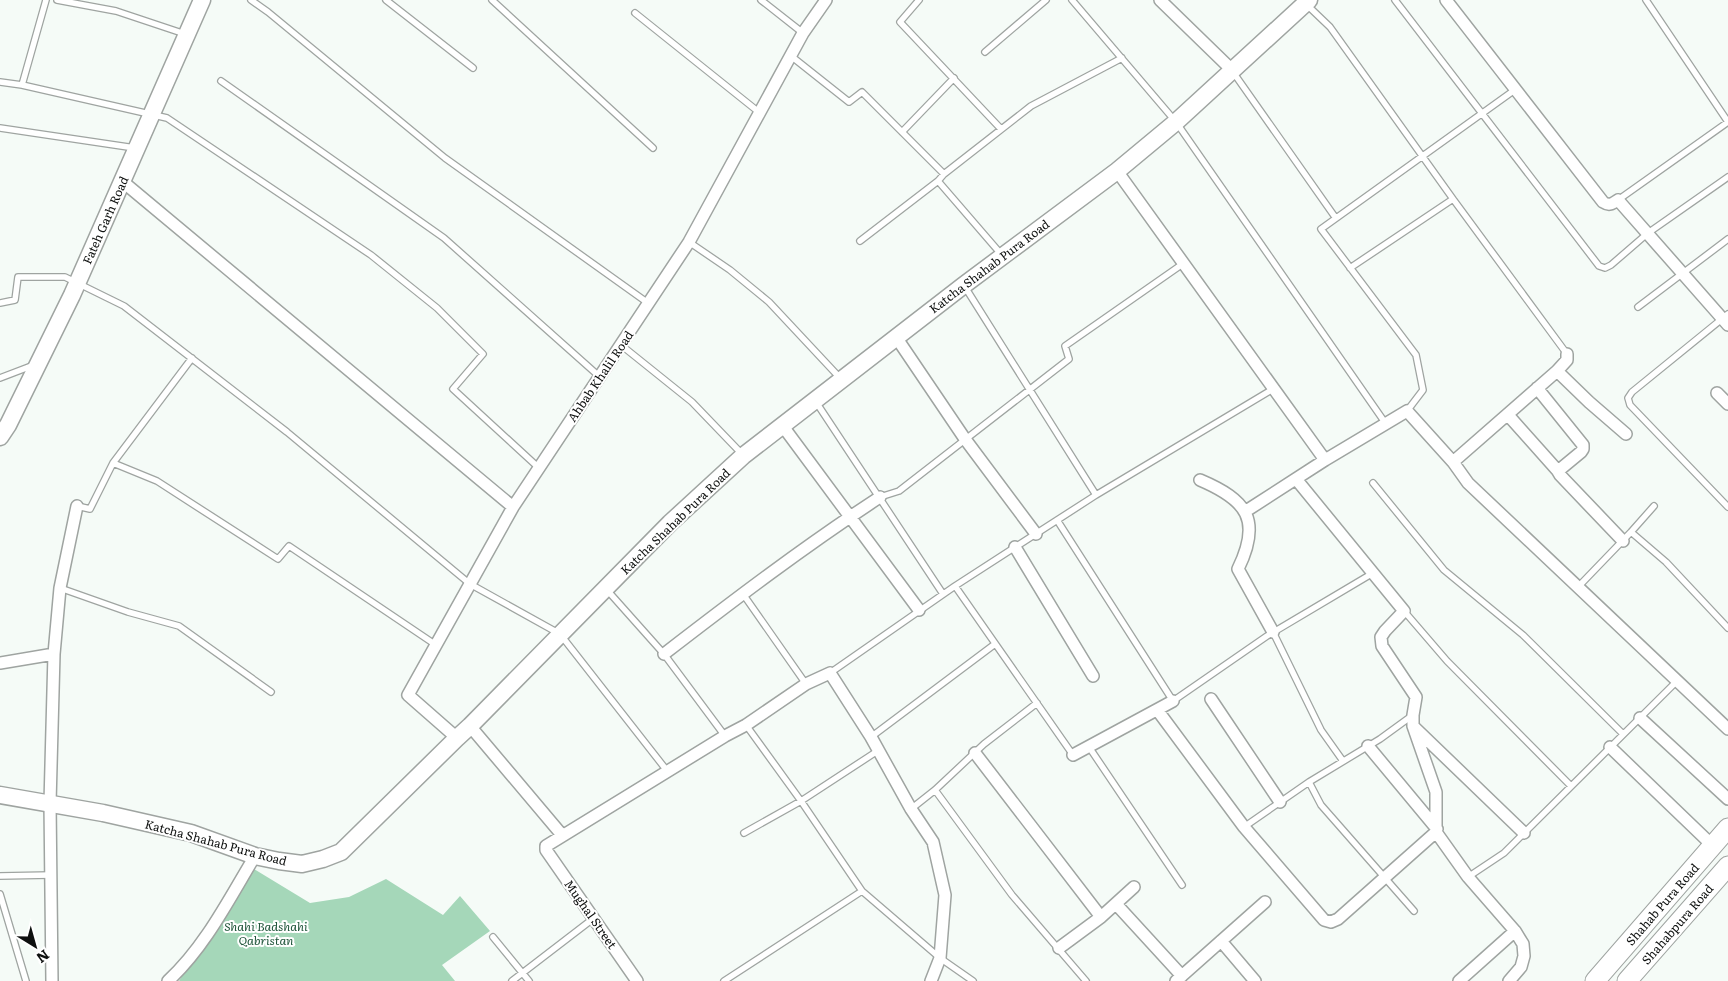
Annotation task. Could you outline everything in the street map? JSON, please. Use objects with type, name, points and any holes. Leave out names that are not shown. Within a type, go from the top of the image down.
[{"type":"main road","name":"Shahab Pura Road","points":[[1595,981],[1728,828]]},
{"type":"main road","name":"Shahabpura Road","points":[[1627,981],[1728,866]]},
{"type":"street","name":"Fateh Garh Road","points":[[0,437],[8,425],[77,284],[202,0]]},
{"type":"street","name":"Ahbab Khalil Road","points":[[457,738],[408,695],[513,507],[689,242],[803,33],[826,0]]},
{"type":"street","points":[[1160,0],[1232,70]]},
{"type":"street","points":[[1446,0],[1603,202],[1607,205],[1612,205],[1618,200],[1684,274],[1697,292],[1726,320]]},
{"type":"street","name":"Katcha Shahab Pura Road","points":[[0,795],[103,813],[191,834],[256,856],[279,861],[302,864],[341,852],[470,726],[670,523],[743,456],[964,285],[1117,171],[1176,122],[1308,2]]},
{"type":"street","points":[[1117,171],[1325,460]]},
{"type":"street","points":[[122,181],[513,507]]},
{"type":"street","points":[[896,337],[965,439],[1036,534]]},
{"type":"street","points":[[1453,462],[1557,371],[1567,360],[1567,354]]},
{"type":"street","points":[[1557,371],[1626,434]]},
{"type":"street","points":[[1537,388],[1583,445],[1581,452],[1558,471]]},
{"type":"street","points":[[1717,393],[1728,404]]},
{"type":"street","points":[[1246,511],[1325,460],[1407,411],[1453,462],[1468,483],[1728,729]]},
{"type":"street","points":[[1508,415],[1560,475],[1623,541]]},
{"type":"street","points":[[782,425],[918,610]]},
{"type":"street","points":[[1158,711],[1244,827],[1324,920],[1331,922],[1338,919],[1437,830],[1436,792],[1413,726],[1416,698],[1382,646],[1381,638],[1385,631],[1404,611],[1296,479]]},
{"type":"street","points":[[1200,480],[1220,488],[1246,511],[1250,526],[1249,541],[1238,569],[1273,632]]},
{"type":"street","points":[[664,654],[743,594],[880,497]]},
{"type":"street","points":[[52,981],[50,803],[54,654],[60,588],[77,506]]},
{"type":"street","points":[[1016,547],[1093,676]]},
{"type":"street","points":[[0,663],[54,654]]},
{"type":"street","points":[[470,726],[562,835],[746,725],[806,684],[830,673],[879,750],[911,809],[932,842],[945,894],[940,958],[931,981]]},
{"type":"street","points":[[1211,699],[1280,802]]},
{"type":"street","points":[[1073,755],[1158,711],[1173,701]]},
{"type":"street","points":[[1640,718],[1728,799]]},
{"type":"street","points":[[1413,726],[1524,832]]},
{"type":"street","points":[[1368,746],[1437,830],[1468,877],[1515,931],[1523,944],[1524,956],[1521,967],[1509,981]]},
{"type":"street","points":[[1610,747],[1713,846]]},
{"type":"street","points":[[974,753],[1101,917]]},
{"type":"street","name":"Mughal Street","points":[[562,835],[546,846],[546,850],[637,981]]},
{"type":"street","points":[[168,981],[180,970],[202,942],[256,856]]},
{"type":"street","points":[[1059,948],[1101,917],[1134,887]]},
{"type":"street","points":[[1116,904],[1179,978],[1265,902]]},
{"type":"street","points":[[1459,981],[1515,931]]},
{"type":"street","points":[[1221,941],[1255,981]]},
{"type":"lane","points":[[22,86],[46,0]]},
{"type":"lane","points":[[57,0],[116,11],[187,34]]},
{"type":"lane","points":[[251,0],[445,158],[648,303]]},
{"type":"lane","points":[[386,0],[473,68]]},
{"type":"lane","points":[[492,0],[654,148]]},
{"type":"lane","points":[[761,0],[803,33]]},
{"type":"lane","points":[[919,0],[900,22],[1001,129]]},
{"type":"lane","points":[[985,52],[1046,0]]},
{"type":"lane","points":[[1072,0],[1176,122],[1386,424]]},
{"type":"lane","points":[[1395,0],[1599,266],[1605,268],[1611,265],[1648,233],[1728,177]]},
{"type":"lane","points":[[1618,200],[1728,122],[1646,0]]},
{"type":"lane","points":[[1308,2],[1330,27],[1567,354]]},
{"type":"lane","points":[[635,13],[760,113]]},
{"type":"lane","points":[[791,56],[849,102],[862,92],[944,174]]},
{"type":"lane","points":[[860,241],[1031,106],[1122,58]]},
{"type":"lane","points":[[1232,70],[1335,217]]},
{"type":"lane","points":[[902,132],[954,78]]},
{"type":"lane","points":[[221,81],[444,238],[600,377]]},
{"type":"lane","points":[[0,82],[167,118],[371,255],[437,308],[483,354],[453,389],[539,468]]},
{"type":"lane","points":[[1407,411],[1423,390],[1416,355],[1321,228],[1516,90]]},
{"type":"lane","points":[[0,128],[137,148]]},
{"type":"lane","points":[[938,181],[1003,256]]},
{"type":"lane","points":[[1350,268],[1453,199]]},
{"type":"lane","points":[[1638,307],[1728,240]]},
{"type":"lane","points":[[689,242],[730,270],[769,302],[841,379]]},
{"type":"lane","points":[[880,497],[899,491],[1069,359],[1065,346],[1184,263]]},
{"type":"lane","points":[[0,303],[15,300],[18,277],[65,277],[124,306],[287,432],[470,584],[560,634],[668,772]]},
{"type":"lane","points":[[964,285],[1096,495]]},
{"type":"lane","points":[[1726,320],[1632,392],[1628,398],[1630,405],[1728,507]]},
{"type":"lane","points":[[621,345],[692,402],[743,456]]},
{"type":"lane","points":[[77,506],[90,509],[113,464],[192,358]]},
{"type":"lane","points":[[0,378],[38,364]]},
{"type":"lane","points":[[830,673],[918,610],[1057,520],[1273,389]]},
{"type":"lane","points":[[815,399],[943,594]]},
{"type":"lane","points":[[113,464],[157,481],[278,559],[289,546],[436,645]]},
{"type":"lane","points":[[1373,483],[1444,570],[1524,635],[1623,734]]},
{"type":"lane","points":[[1578,587],[1654,506]]},
{"type":"lane","points":[[1057,520],[1173,701],[1273,632],[1373,573]]},
{"type":"lane","points":[[1631,532],[1666,562],[1728,628]]},
{"type":"lane","points":[[955,586],[1073,755]]},
{"type":"lane","points":[[60,588],[128,612],[180,626],[271,692]]},
{"type":"lane","points":[[606,588],[664,654],[725,736]]},
{"type":"lane","points":[[743,594],[806,684]]},
{"type":"lane","points":[[1404,611],[1448,661],[1571,786]]},
{"type":"lane","points":[[1273,632],[1321,730],[1343,762]]},
{"type":"lane","points":[[871,738],[995,644]]},
{"type":"lane","points":[[1468,877],[1504,853],[1677,681]]},
{"type":"lane","points":[[911,809],[935,790],[974,753],[1037,703]]},
{"type":"lane","points":[[1244,827],[1309,782],[1368,746],[1413,714]]},
{"type":"lane","points":[[746,725],[801,801],[862,891],[940,958],[973,981]]},
{"type":"lane","points":[[1089,747],[1182,885]]},
{"type":"lane","points":[[744,834],[801,801],[879,750]]},
{"type":"lane","points":[[1309,782],[1321,805],[1414,911]]},
{"type":"lane","points":[[935,790],[1012,894],[1086,981]]},
{"type":"lane","points":[[0,876],[51,875]]},
{"type":"lane","points":[[724,981],[862,891]]},
{"type":"lane","points":[[0,894],[26,981]]},
{"type":"lane","points":[[512,981],[594,918]]},
{"type":"lane","points":[[493,937],[529,981]]},
{"type":"green space","name":"Shahi Badshahi Qabristan","points":[[249,866],[310,903],[349,897],[386,879],[443,915],[460,896],[490,931],[442,965],[455,981],[179,981]]}]
